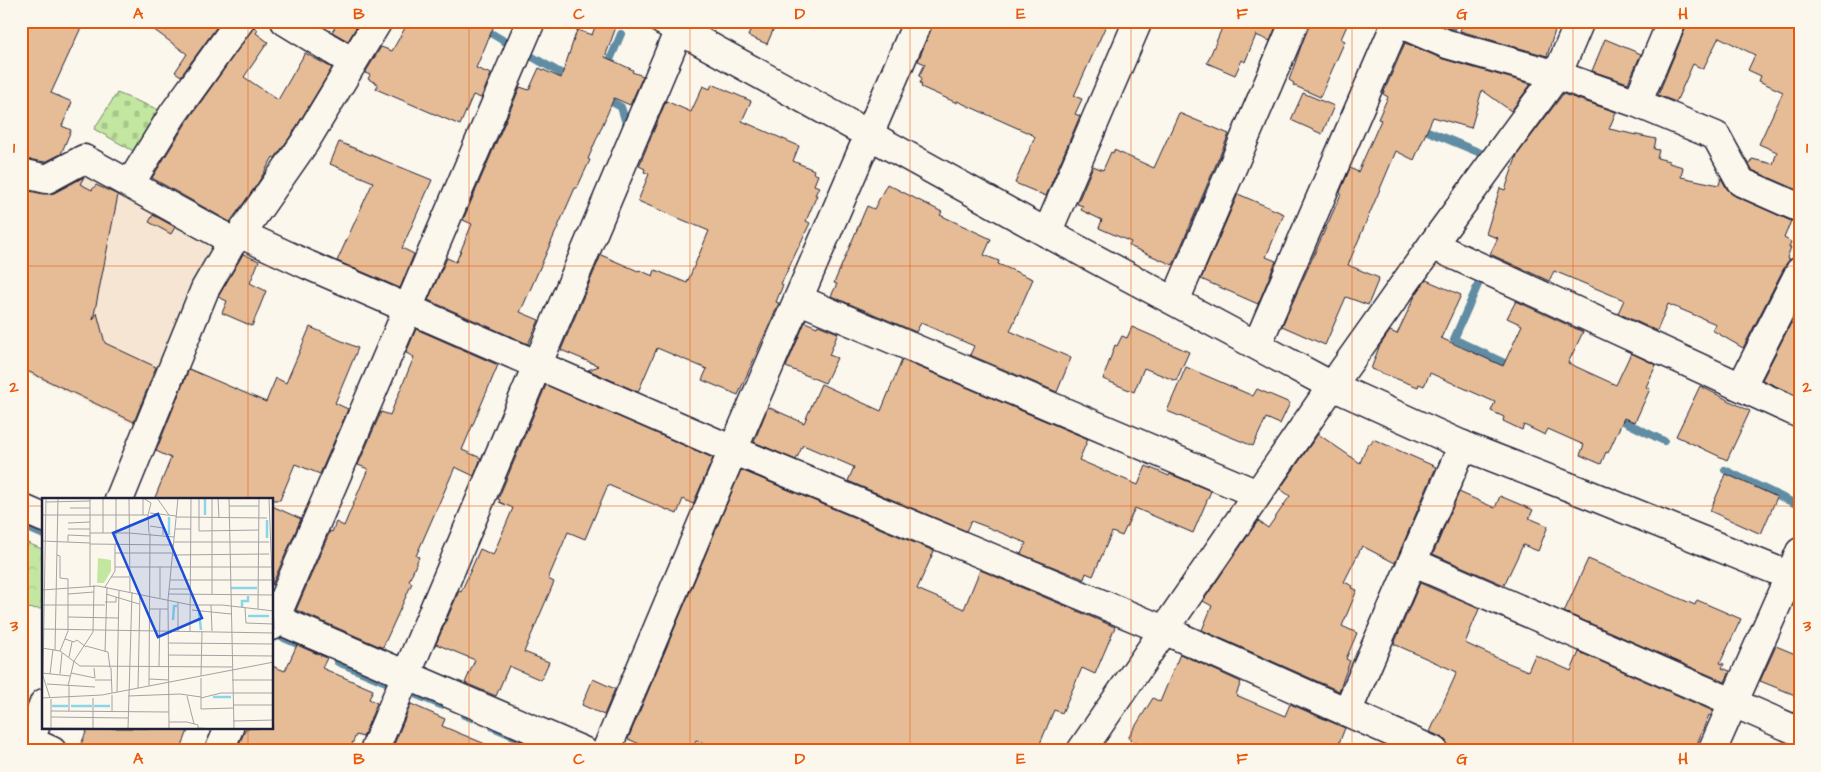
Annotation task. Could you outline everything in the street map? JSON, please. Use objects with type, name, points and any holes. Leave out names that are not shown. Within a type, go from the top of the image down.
[{"type":"street","points":[[130,184],[173,114],[240,21]]},
{"type":"street","points":[[285,21],[352,62]]},
{"type":"street","points":[[120,498],[205,289],[236,239],[305,142],[378,21]]},
{"type":"street","points":[[531,21],[274,621],[403,684],[583,751]]},
{"type":"street","points":[[606,751],[733,450],[918,21]]},
{"type":"street","points":[[1047,233],[1138,21]]},
{"type":"street","points":[[1175,301],[1295,21]]},
{"type":"street","points":[[1081,751],[1332,386],[1432,245],[1557,76],[1580,21]]},
{"type":"street","points":[[1637,103],[1672,21]]},
{"type":"street","points":[[1257,345],[1396,22],[1447,44],[1557,76],[1637,103],[1716,136],[1742,182],[1800,208]]},
{"type":"street","points":[[374,751],[538,365],[685,28],[1047,233],[1332,386],[1463,445],[1796,569],[1712,751]]},
{"type":"street","points":[[21,173],[47,179],[84,159],[220,234],[408,309],[733,450],[1164,630],[1434,751]]},
{"type":"street","points":[[1432,245],[1800,414]]},
{"type":"street","points":[[1741,387],[1800,271]]},
{"type":"street","points":[[798,300],[1258,494]]},
{"type":"street","points":[[1346,712],[1463,445]]},
{"type":"street","points":[[21,508],[42,517]]},
{"type":"street","points":[[1412,562],[1800,732]]},
{"type":"street","points":[[33,745],[42,711]]},
{"type":"street","points":[[219,751],[228,730]]},
{"type":"shaded area","points":[[87,169],[214,246],[139,427],[21,370],[21,296],[43,191]]},
{"type":"green space","points":[[117,93],[162,111],[135,152],[94,129]]},
{"type":"green space","points":[[21,540],[42,549],[42,609],[21,608]]},
{"type":"building","points":[[21,21],[84,21],[51,93],[72,102],[62,126],[71,130],[61,154],[45,162],[21,158]]},
{"type":"building","points":[[142,21],[221,21],[181,76],[175,72],[187,54]]},
{"type":"building","points":[[339,21],[360,21],[348,41],[332,32]]},
{"type":"building","points":[[409,21],[496,21],[476,68],[491,74],[481,98],[473,95],[460,125],[376,89],[378,84],[368,79],[370,75],[365,73],[381,47],[392,51]]},
{"type":"building","points":[[597,21],[616,27],[605,57],[643,76],[630,105],[614,98],[588,159],[590,160],[577,188],[575,188],[520,312],[539,320],[528,344],[428,300],[447,258],[456,262],[472,224],[463,220],[520,87],[529,90],[539,68],[561,78],[577,30],[592,35]]},
{"type":"building","points":[[754,21],[777,21],[767,44],[748,36]]},
{"type":"building","points":[[933,21],[1108,21],[1074,96],[1082,99],[1075,114],[1080,116],[1046,196],[1015,183],[1035,137],[1033,135],[921,87],[922,78],[919,76],[925,64],[918,61]]},
{"type":"building","points":[[1225,21],[1278,22],[1270,41],[1256,35],[1245,62],[1242,60],[1235,75],[1207,63]]},
{"type":"building","points":[[1310,21],[1349,21],[1341,39],[1345,41],[1320,97],[1293,85],[1294,83],[1289,80]]},
{"type":"building","points":[[1464,21],[1558,21],[1547,56],[1460,31]]},
{"type":"building","points":[[1687,21],[1779,21],[1800,31],[1800,191],[1752,170],[1749,165],[1752,159],[1773,164],[1777,152],[1759,144],[1783,92],[1759,81],[1761,76],[1748,70],[1755,55],[1719,37],[1703,69],[1693,64],[1676,102],[1658,95]]},
{"type":"building","points":[[254,27],[258,30],[256,33],[268,42],[244,77],[278,100],[305,53],[332,68],[292,134],[275,158],[273,157],[258,183],[230,222],[152,178],[186,123]]},
{"type":"building","points":[[1605,39],[1641,54],[1628,83],[1592,71]]},
{"type":"building","points":[[1405,43],[1443,59],[1531,84],[1511,111],[1482,90],[1471,128],[1433,117],[1414,160],[1396,151],[1348,265],[1379,278],[1368,305],[1346,297],[1325,345],[1282,326],[1341,194],[1340,192],[1350,168],[1358,172],[1381,120],[1378,119],[1388,97],[1383,94]]},
{"type":"building","points":[[712,84],[751,101],[742,121],[799,146],[793,161],[814,170],[813,173],[818,175],[814,185],[819,187],[806,221],[810,223],[781,284],[783,285],[776,302],[779,303],[738,395],[702,380],[707,369],[657,348],[638,392],[588,370],[599,366],[561,350],[601,255],[653,276],[655,270],[687,283],[709,231],[638,201],[649,174],[644,172],[645,169],[639,166],[666,101],[691,112],[703,86],[710,89]]},
{"type":"building","points":[[1303,93],[1334,106],[1322,134],[1291,120]]},
{"type":"building","points":[[1563,94],[1616,112],[1609,129],[1656,139],[1654,149],[1659,150],[1657,158],[1683,167],[1681,177],[1719,185],[1721,178],[1727,189],[1735,196],[1791,221],[1784,238],[1791,242],[1787,258],[1790,259],[1743,348],[1712,330],[1716,324],[1668,304],[1657,331],[1618,313],[1624,300],[1554,271],[1549,281],[1490,254],[1498,238],[1486,234],[1500,188],[1505,190],[1517,155]]},
{"type":"building","points":[[1179,113],[1229,134],[1173,265],[1129,246],[1131,242],[1099,228],[1102,220],[1081,210],[1083,206],[1077,204],[1093,166],[1103,170],[1111,152],[1113,153],[1114,150],[1154,168]]},
{"type":"building","points":[[339,142],[432,180],[402,248],[414,254],[400,288],[337,261],[373,182],[330,164]]},
{"type":"building","points":[[84,177],[80,184],[92,190],[96,185],[118,195],[93,320],[97,313],[105,343],[156,367],[134,422],[21,368],[21,189],[43,194],[54,193]]},
{"type":"building","points":[[887,184],[942,212],[940,215],[991,239],[984,255],[999,261],[998,264],[1033,279],[1010,331],[1071,358],[1057,392],[970,355],[974,346],[921,323],[916,332],[831,296],[837,284],[834,283],[867,206],[874,209]]},
{"type":"building","points":[[1238,194],[1284,214],[1266,257],[1276,261],[1258,304],[1201,279]]},
{"type":"building","points":[[153,215],[175,227],[171,234],[149,222]]},
{"type":"building","points":[[243,254],[259,261],[250,283],[266,291],[252,326],[222,313],[227,301],[218,297]]},
{"type":"building","points":[[1426,280],[1461,295],[1441,338],[1503,366],[1522,325],[1507,318],[1516,301],[1583,332],[1568,363],[1616,385],[1631,353],[1656,365],[1646,387],[1650,389],[1635,422],[1624,418],[1601,464],[1580,455],[1584,445],[1548,429],[1545,435],[1524,425],[1522,430],[1503,421],[1504,417],[1491,411],[1495,402],[1430,373],[1424,386],[1419,384],[1418,387],[1371,369],[1379,347],[1390,331],[1397,334],[1415,296]]},
{"type":"building","points":[[805,322],[838,333],[829,355],[837,358],[825,383],[786,367]]},
{"type":"building","points":[[1791,323],[1800,327],[1800,397],[1762,380]]},
{"type":"building","points":[[310,327],[358,348],[335,403],[348,409],[320,474],[295,464],[280,500],[274,500],[274,498],[155,498],[171,458],[156,451],[189,369],[266,402],[276,378],[286,383]]},
{"type":"building","points":[[1132,327],[1189,352],[1176,381],[1144,368],[1134,392],[1103,379],[1115,345],[1117,346],[1122,336],[1127,338]]},
{"type":"building","points":[[416,329],[498,365],[462,450],[481,458],[474,476],[455,467],[416,556],[419,557],[409,581],[412,583],[383,647],[381,647],[296,610],[330,531],[332,532],[336,522],[344,526],[368,469],[358,465],[381,412],[390,415],[414,357],[406,353]]},
{"type":"building","points":[[902,360],[1088,439],[1079,460],[1138,485],[1146,466],[1211,491],[1193,533],[1135,508],[1122,536],[1112,532],[1093,576],[1086,573],[1084,579],[1021,554],[1026,543],[971,521],[966,531],[848,481],[854,467],[803,445],[796,460],[754,442],[768,407],[804,423],[821,384],[881,411]]},
{"type":"building","points":[[1186,367],[1253,396],[1257,389],[1290,403],[1280,424],[1266,418],[1253,446],[1167,411]]},
{"type":"building","points":[[546,385],[713,458],[693,504],[683,499],[677,514],[608,485],[585,539],[568,532],[548,579],[554,582],[524,652],[549,662],[541,680],[509,666],[496,696],[465,683],[475,660],[436,644],[480,549],[493,555],[513,508],[499,502],[500,500],[498,499]]},
{"type":"building","points":[[1700,386],[1750,411],[1727,460],[1676,436]]},
{"type":"building","points":[[1318,434],[1360,463],[1368,443],[1371,444],[1373,439],[1436,467],[1395,563],[1362,546],[1344,582],[1357,590],[1342,626],[1357,633],[1346,659],[1350,661],[1339,691],[1202,630],[1212,606],[1203,601],[1258,521],[1268,528],[1290,496],[1280,489]]},
{"type":"building","points":[[741,470],[934,551],[917,589],[964,609],[980,570],[1115,627],[1095,674],[1082,668],[1062,713],[1054,710],[1037,751],[722,751],[696,740],[691,751],[679,751],[665,745],[662,751],[656,751],[628,739]]},
{"type":"building","points":[[1726,474],[1777,497],[1761,534],[1710,511]]},
{"type":"building","points":[[1459,492],[1495,508],[1500,496],[1533,510],[1529,518],[1548,526],[1538,551],[1523,545],[1504,585],[1433,554]]},
{"type":"building","points":[[274,507],[301,519],[274,580]]},
{"type":"building","points":[[1588,559],[1695,605],[1697,600],[1741,619],[1720,663],[1724,664],[1722,668],[1730,671],[1725,682],[1564,612]]},
{"type":"building","points":[[1420,583],[1479,609],[1465,643],[1506,662],[1528,671],[1535,655],[1571,671],[1579,652],[1713,711],[1711,716],[1709,715],[1694,751],[1456,751],[1449,747],[1441,737],[1430,732],[1457,672],[1394,644]]},
{"type":"building","points":[[297,645],[327,658],[322,668],[373,690],[369,699],[377,703],[363,737],[356,735],[349,751],[236,751],[245,730],[274,730],[274,667],[285,671]]},
{"type":"building","points":[[1776,646],[1800,656],[1800,697],[1760,681]]},
{"type":"building","points":[[1180,654],[1241,682],[1236,695],[1285,716],[1290,704],[1345,728],[1336,751],[1150,751],[1128,738],[1153,698],[1160,702]]},
{"type":"building","points":[[593,679],[615,689],[604,715],[582,705]]},
{"type":"building","points":[[411,704],[445,719],[442,726],[502,751],[392,749]]},
{"type":"building","points":[[87,730],[188,730],[180,751],[78,751]]},
{"type":"waterway","points":[[1450,33],[1456,21]]},
{"type":"waterway","points":[[1784,21],[1800,26]]},
{"type":"waterway","points":[[484,29],[509,44]]},
{"type":"waterway","points":[[607,67],[621,34]]},
{"type":"waterway","points":[[529,55],[571,79]]},
{"type":"waterway","points":[[605,98],[621,107],[626,123]]},
{"type":"waterway","points":[[1418,127],[1483,154]]},
{"type":"waterway","points":[[1481,278],[1454,339],[1513,367]]},
{"type":"waterway","points":[[1615,417],[1664,441]]},
{"type":"waterway","points":[[1725,470],[1800,506]]},
{"type":"waterway","points":[[21,525],[42,534]]},
{"type":"waterway","points":[[284,638],[323,655]]},
{"type":"waterway","points":[[338,662],[441,705]]},
{"type":"waterway","points":[[464,715],[472,718]]},
{"type":"waterway","points":[[493,727],[523,740]]}]
